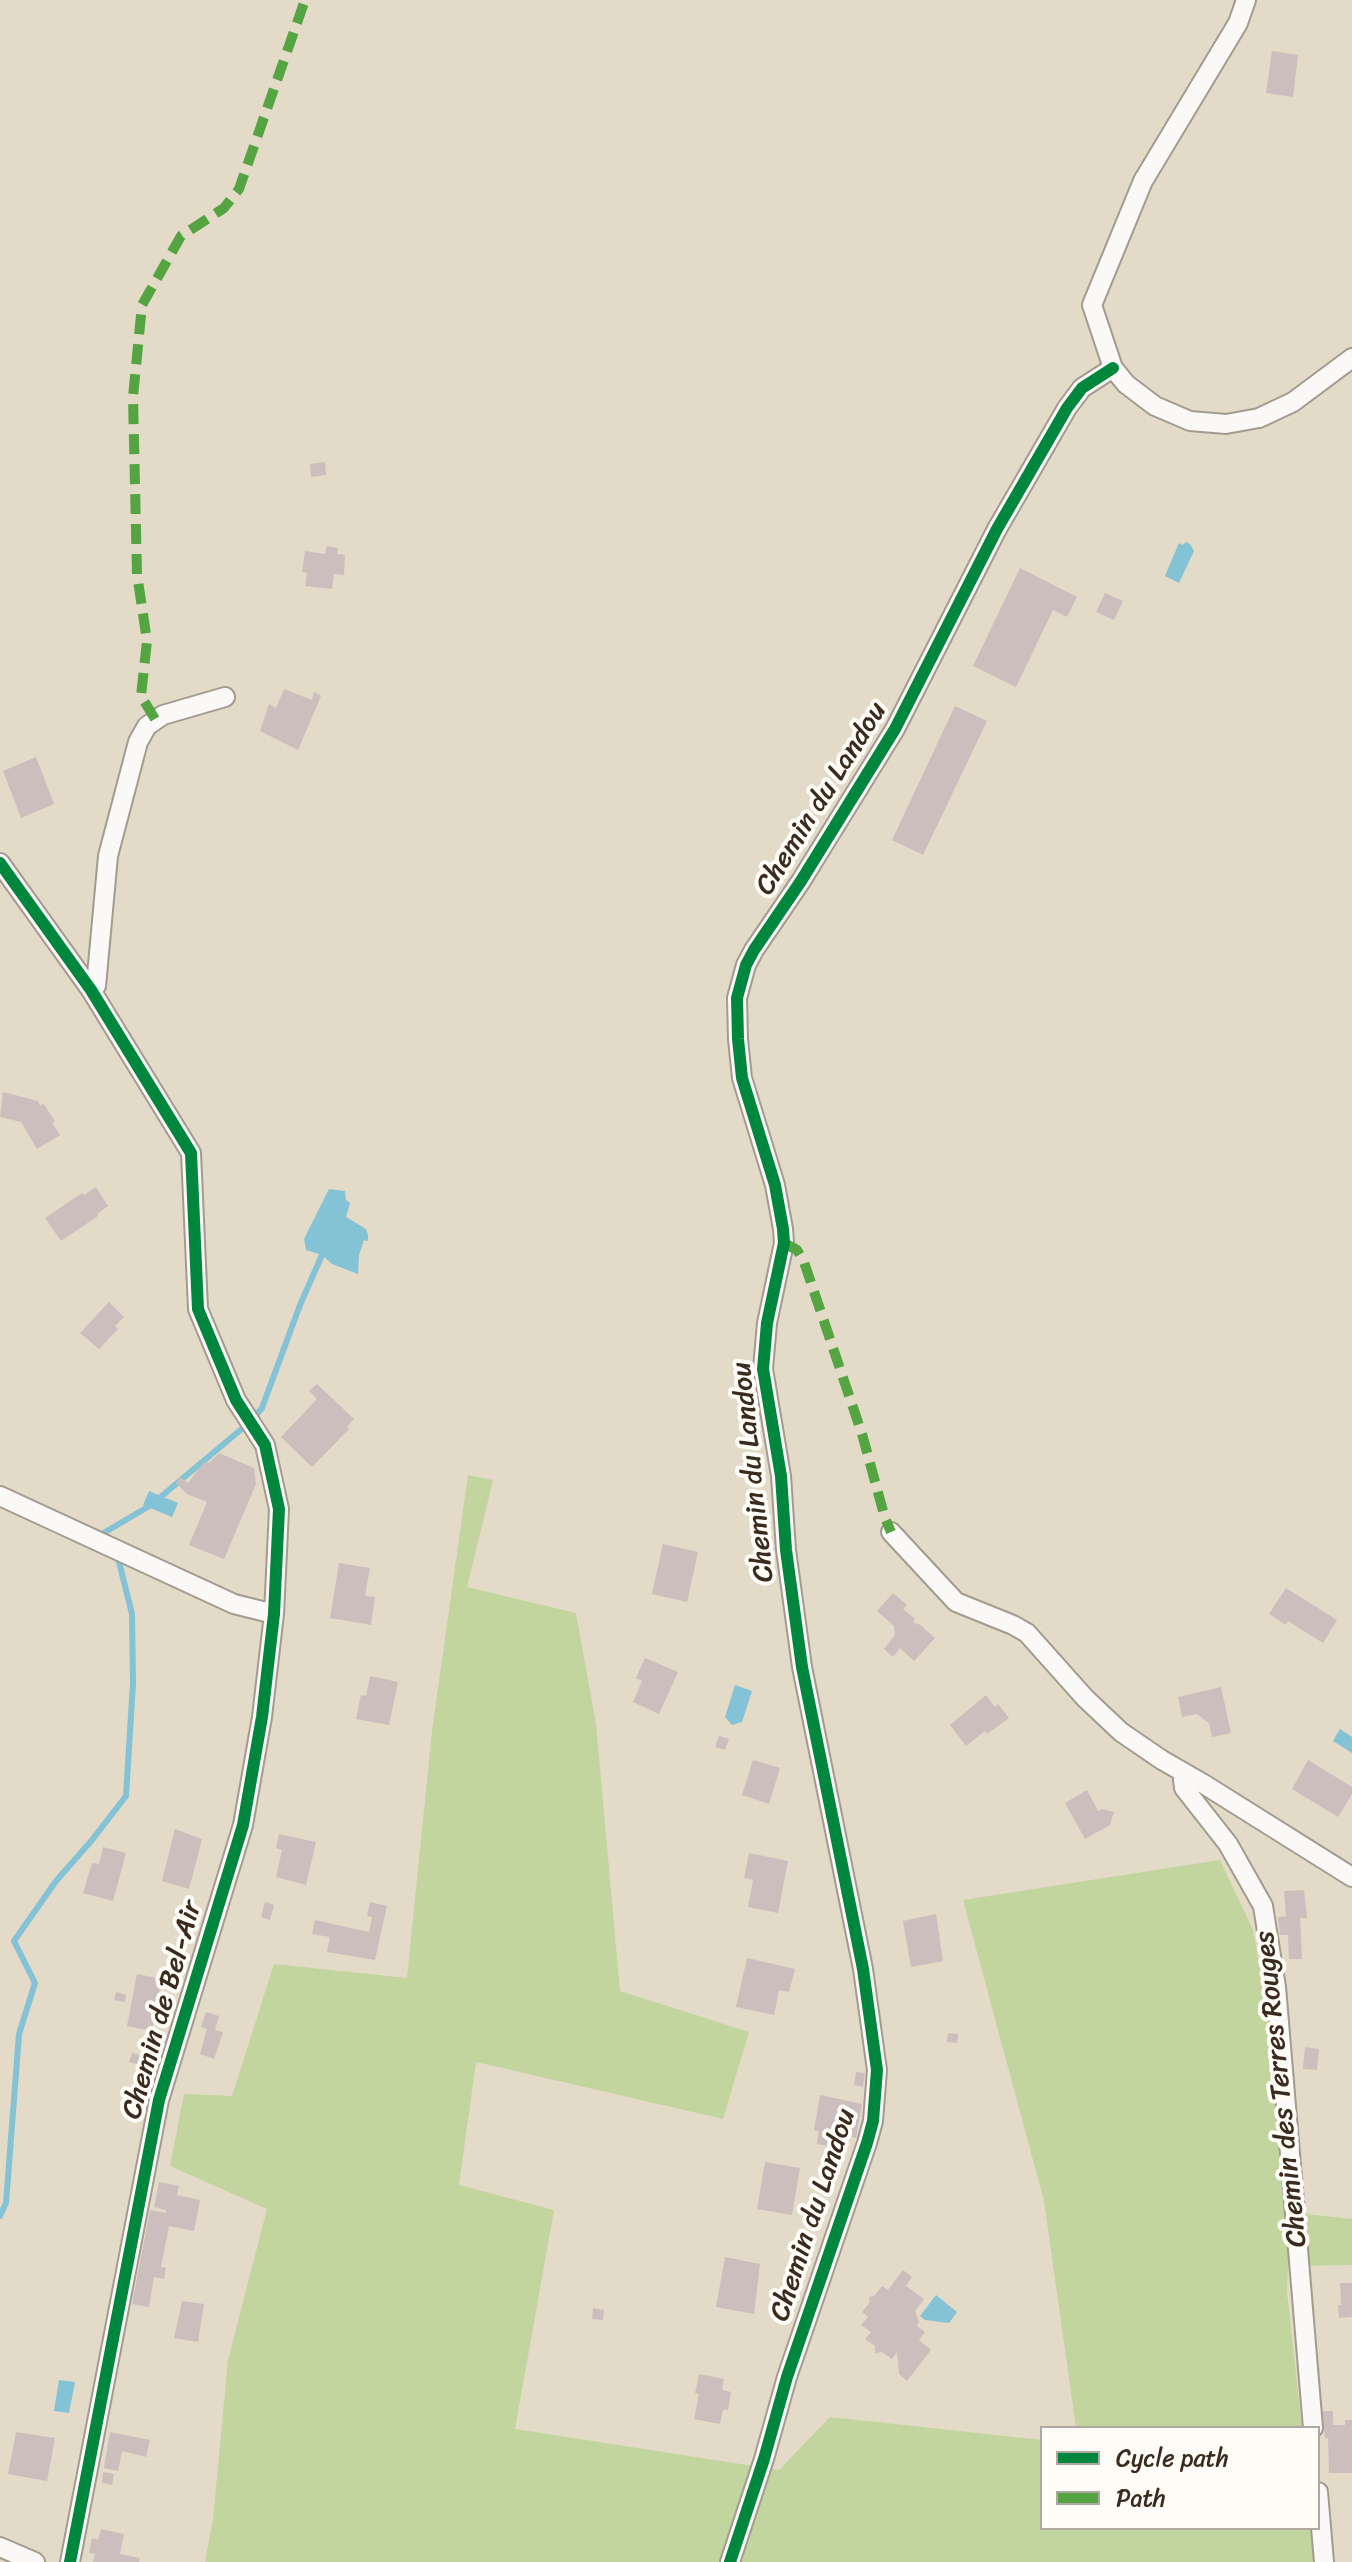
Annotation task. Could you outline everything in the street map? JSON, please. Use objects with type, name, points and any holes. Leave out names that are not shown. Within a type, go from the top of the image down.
[{"type":"street","points":[[1246,0],[1238,23],[1143,181],[1092,305],[1113,368],[1126,384],[1139,396],[1171,415],[1200,423],[1242,423],[1274,412],[1311,390],[1352,358]]},
{"type":"street","name":"Chemin du Landou","points":[[730,2562],[787,2377],[867,2143],[873,2121],[877,2070],[863,1969],[802,1667],[790,1580],[781,1476],[763,1369],[767,1323],[784,1243],[775,1185],[742,1078],[737,998],[740,980],[750,958],[895,729],[997,529],[1067,408],[1082,388],[1113,368]]},
{"type":"street","points":[[91,990],[96,986],[108,856],[142,733],[163,715],[225,697]]},
{"type":"street","name":"Chemin de Bel-Air","points":[[0,863],[91,990],[191,1153],[198,1309],[236,1400],[265,1445],[279,1509],[274,1614],[262,1717],[243,1825],[159,2100],[70,2562]]},
{"type":"street","points":[[0,1496],[234,1604],[274,1614]]},
{"type":"street","points":[[891,1532],[948,1595],[965,1606],[1027,1633],[1103,1716],[1141,1747],[1352,1877]]},
{"type":"street","name":"Chemin des Terres Rouges","points":[[1186,1774],[1184,1788],[1228,1844],[1263,1906],[1276,1987],[1313,2426]]},
{"type":"street","points":[[1320,2515],[1324,2562]]},
{"type":"street","points":[[0,2547],[35,2562]]},
{"type":"green space","points":[[468,1475],[493,1480],[467,1587],[576,1613],[596,1724],[620,1991],[749,2032],[723,2119],[476,2062],[459,2185],[554,2210],[515,2429],[779,2470],[830,2417],[1040,2440],[1040,2530],[1313,2530],[1316,2562],[205,2562],[213,2519],[228,2360],[267,2209],[170,2166],[184,2094],[232,2096],[274,1964],[407,1978],[432,1731]]},
{"type":"green space","points":[[1220,1860],[1253,1930],[1306,2214],[1352,2219],[1352,2265],[1288,2266],[1287,2292],[1302,2426],[1076,2426],[1044,2201],[963,1900]]},
{"type":"water","points":[[1186,542],[1194,551],[1179,583],[1165,576],[1179,543],[1182,545]]},
{"type":"water","points":[[329,1189],[345,1191],[346,1200],[350,1203],[346,1217],[366,1229],[368,1241],[364,1240],[359,1255],[358,1274],[306,1250],[304,1239]]},
{"type":"water","points":[[149,1491],[178,1503],[172,1517],[143,1505]]},
{"type":"water","points":[[735,1685],[752,1691],[742,1722],[732,1725],[725,1717]]},
{"type":"water","points":[[1340,1729],[1352,1737],[1352,1753],[1333,1741]]},
{"type":"water","points":[[936,2295],[957,2312],[949,2323],[925,2320],[920,2316]]},
{"type":"water","points":[[59,2380],[75,2382],[69,2413],[54,2411]]},
{"type":"building","points":[[1272,51],[1298,55],[1293,97],[1266,93]]},
{"type":"building","points":[[325,462],[326,475],[311,477],[310,464]]},
{"type":"building","points":[[327,546],[338,548],[337,554],[345,555],[344,575],[334,574],[332,589],[305,586],[307,573],[302,572],[305,551],[325,554]]},
{"type":"building","points":[[1020,568],[1077,597],[1067,617],[1053,610],[1016,687],[973,666]]},
{"type":"building","points":[[1105,593],[1123,601],[1114,620],[1096,612]]},
{"type":"building","points":[[284,689],[312,700],[314,692],[321,696],[298,750],[260,731],[269,704],[276,708]]},
{"type":"building","points":[[955,706],[987,721],[923,855],[892,840]]},
{"type":"building","points":[[36,757],[54,804],[21,818],[3,771]]},
{"type":"building","points":[[3,1092],[38,1101],[40,1106],[43,1103],[60,1135],[37,1149],[21,1122],[0,1117]]},
{"type":"building","points":[[96,1187],[108,1206],[61,1241],[45,1218]]},
{"type":"building","points":[[109,1302],[124,1317],[115,1326],[118,1329],[99,1349],[80,1333]]},
{"type":"building","points":[[317,1384],[354,1419],[347,1427],[349,1429],[312,1467],[281,1437],[317,1399],[309,1391]]},
{"type":"building","points":[[219,1453],[254,1468],[256,1484],[224,1559],[189,1545],[207,1502],[187,1494],[176,1483],[180,1477],[188,1483],[204,1462],[209,1463]]},
{"type":"building","points":[[663,1544],[698,1552],[687,1602],[652,1594]]},
{"type":"building","points":[[339,1563],[370,1568],[365,1596],[375,1597],[371,1625],[330,1618]]},
{"type":"building","points":[[1286,1588],[1337,1620],[1323,1643],[1288,1621],[1286,1625],[1269,1614]]},
{"type":"building","points":[[893,1593],[907,1605],[903,1609],[915,1619],[913,1622],[935,1638],[914,1661],[900,1648],[893,1657],[884,1649],[895,1635],[894,1626],[877,1611]]},
{"type":"building","points":[[645,1658],[678,1672],[659,1714],[633,1702],[642,1681],[636,1678]]},
{"type":"building","points":[[370,1676],[398,1682],[389,1725],[356,1719],[361,1695],[366,1696]]},
{"type":"building","points":[[1221,1687],[1231,1733],[1212,1737],[1209,1723],[1197,1714],[1182,1717],[1178,1697]]},
{"type":"building","points":[[986,1695],[1009,1718],[966,1746],[950,1725]]},
{"type":"building","points":[[719,1736],[729,1739],[725,1750],[715,1747]]},
{"type":"building","points":[[753,1760],[780,1768],[769,1804],[742,1795]]},
{"type":"building","points":[[1308,1760],[1352,1787],[1352,1794],[1338,1817],[1292,1789]]},
{"type":"building","points":[[1087,1790],[1098,1811],[1114,1812],[1110,1825],[1085,1839],[1065,1803]]},
{"type":"building","points":[[175,1829],[202,1839],[189,1889],[162,1881]]},
{"type":"building","points":[[279,1834],[316,1842],[306,1885],[276,1877],[282,1850],[276,1848]]},
{"type":"building","points":[[103,1847],[126,1853],[113,1901],[83,1893],[92,1863],[99,1864]]},
{"type":"building","points":[[749,1853],[788,1861],[778,1913],[748,1907],[753,1880],[744,1878]]},
{"type":"building","points":[[1304,1890],[1307,1918],[1300,1918],[1302,1959],[1289,1959],[1288,1935],[1280,1935],[1278,1917],[1286,1916],[1284,1891]]},
{"type":"building","points":[[265,1902],[274,1905],[270,1920],[261,1917]]},
{"type":"building","points":[[370,1902],[387,1906],[375,1960],[327,1952],[330,1937],[312,1934],[315,1920],[369,1932],[372,1917],[367,1916]]},
{"type":"building","points":[[936,1914],[943,1961],[911,1967],[903,1921]]},
{"type":"building","points":[[747,1958],[795,1969],[789,1992],[779,1990],[774,2015],[736,2007]]},
{"type":"building","points":[[137,1974],[162,1979],[152,2031],[127,2026]]},
{"type":"building","points":[[116,1992],[126,1995],[125,2002],[114,2000]]},
{"type":"building","points":[[206,2012],[219,2016],[215,2030],[223,2032],[214,2059],[200,2054],[207,2029],[201,2027]]},
{"type":"building","points":[[948,2033],[958,2034],[957,2043],[947,2042]]},
{"type":"building","points":[[1305,2047],[1319,2049],[1317,2070],[1303,2069]]},
{"type":"building","points":[[132,2053],[147,2057],[144,2066],[129,2062]]},
{"type":"building","points":[[856,2072],[865,2073],[863,2087],[854,2085]]},
{"type":"building","points":[[820,2095],[862,2104],[856,2138],[840,2135],[837,2147],[817,2144],[819,2131],[814,2130]]},
{"type":"building","points":[[765,2162],[800,2168],[792,2215],[757,2209]]},
{"type":"building","points":[[159,2182],[179,2186],[177,2195],[200,2200],[194,2231],[169,2226],[161,2267],[166,2268],[164,2279],[154,2277],[149,2307],[132,2304],[150,2210],[166,2213],[166,2210],[154,2207]]},
{"type":"building","points":[[725,2257],[760,2264],[754,2314],[716,2307]]},
{"type":"building","points":[[903,2270],[912,2277],[906,2286],[924,2299],[915,2311],[919,2322],[917,2326],[925,2332],[919,2340],[931,2350],[907,2381],[899,2374],[897,2352],[892,2359],[882,2352],[875,2353],[875,2346],[865,2339],[871,2332],[861,2325],[868,2317],[862,2312],[870,2302],[869,2297],[874,2296],[882,2286],[888,2290]]},
{"type":"building","points":[[1340,2283],[1352,2283],[1352,2317],[1339,2318]]},
{"type":"building","points":[[182,2301],[204,2304],[198,2342],[174,2338]]},
{"type":"building","points":[[593,2308],[604,2310],[603,2320],[592,2319]]},
{"type":"building","points":[[699,2374],[724,2379],[722,2390],[731,2392],[728,2410],[723,2410],[720,2424],[694,2419]]},
{"type":"building","points":[[1322,2411],[1333,2411],[1333,2425],[1345,2425],[1345,2420],[1352,2420],[1352,2473],[1329,2473],[1328,2438],[1325,2438]]},
{"type":"building","points":[[16,2432],[55,2438],[47,2481],[8,2474]]},
{"type":"building","points":[[110,2432],[150,2440],[146,2457],[122,2451],[118,2471],[104,2468]]},
{"type":"building","points":[[103,2472],[114,2474],[112,2485],[102,2483]]},
{"type":"building","points":[[101,2529],[124,2534],[120,2554],[140,2558],[139,2562],[93,2562],[95,2554],[89,2553],[92,2538],[98,2540]]},
{"type":"waterway","points":[[257,1414],[322,1255]]},
{"type":"waterway","points":[[102,1534],[151,1505],[244,1427]]},
{"type":"waterway","points":[[0,2216],[6,2203],[19,2034],[35,1983],[14,1941],[56,1881],[126,1796],[133,1683],[132,1614],[119,1562]]},
{"type":"marked path","points":[[155,719],[141,696],[147,641],[137,574],[133,397],[142,305],[181,236],[224,208],[239,189],[305,0]]},
{"type":"marked path","points":[[784,1243],[797,1250],[804,1262],[862,1434],[891,1532]]},
{"type":"cycle path","points":[[730,2562],[787,2377],[867,2143],[873,2121],[877,2070],[863,1969],[802,1667],[786,1550],[781,1476],[763,1369],[767,1323],[784,1243],[783,1229],[775,1185],[742,1078],[737,998],[746,965],[754,950],[801,881],[895,729],[997,529],[1067,408],[1082,388],[1113,368]]},
{"type":"cycle path","points":[[0,863],[91,990],[191,1153],[198,1309],[236,1400],[265,1445],[279,1509],[274,1614],[262,1717],[243,1825],[159,2100],[70,2562]]}]
